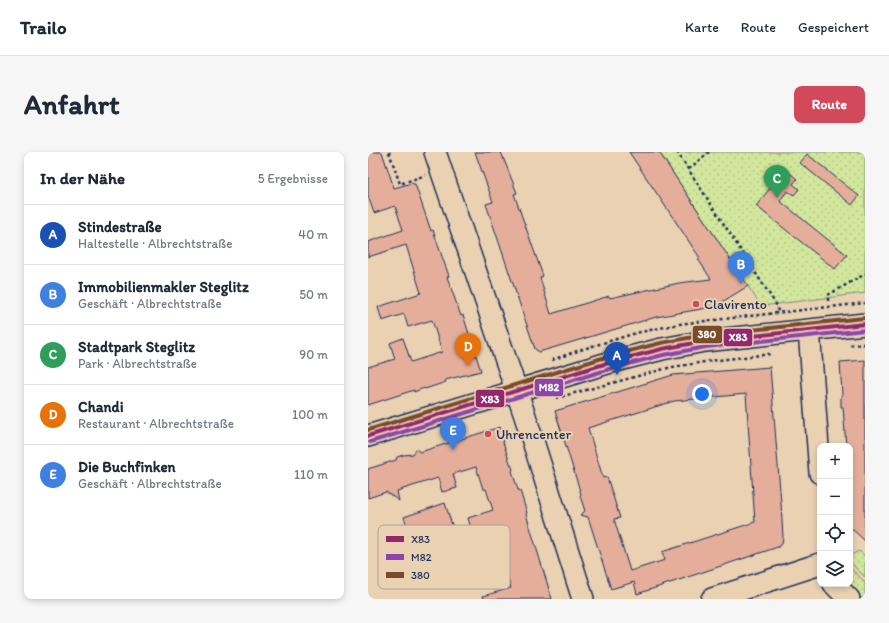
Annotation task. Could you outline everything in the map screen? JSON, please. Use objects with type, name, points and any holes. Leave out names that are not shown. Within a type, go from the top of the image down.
[{"type":"street","points":[[438,161],[517,391],[583,599]]},
{"type":"street","points":[[368,436],[611,362],[683,344],[865,324]]},
{"type":"street","points":[[809,330],[818,443]]},
{"type":"street","points":[[712,599],[817,565]]},
{"type":"street","points":[[837,587],[849,599]]},
{"type":"path","points":[[389,152],[400,184],[438,161]]},
{"type":"path","points":[[677,152],[777,306],[778,312]]},
{"type":"path","points":[[689,169],[709,152]]},
{"type":"path","points":[[828,301],[828,295],[865,274]]},
{"type":"path","points":[[554,398],[560,398],[668,368],[771,353]]},
{"type":"green space","points":[[659,152],[865,152],[865,293],[761,306]]},
{"type":"green space","points":[[859,551],[865,556],[865,577],[853,565],[853,554]]},
{"type":"green space","points":[[853,571],[865,582],[865,599],[859,599],[846,587],[853,587]]},
{"type":"building","points":[[368,152],[382,152],[394,188],[412,183],[415,184],[431,231],[433,230],[449,276],[447,277],[461,316],[463,315],[481,371],[445,380],[446,382],[425,389],[424,388],[414,392],[414,390],[368,405],[368,367],[395,359],[390,343],[403,338],[411,362],[442,352],[432,320],[408,327],[404,314],[382,321],[378,307],[421,293],[406,245],[368,257],[368,242],[403,230],[395,206],[374,213],[368,196]]},
{"type":"building","points":[[475,152],[501,152],[517,193],[514,194],[543,276],[540,278],[551,314],[609,296],[610,298],[679,283],[711,279],[698,259],[700,258],[629,152],[659,152],[748,286],[722,302],[707,308],[656,317],[539,352],[535,349],[486,204],[493,202]]},
{"type":"building","points":[[807,154],[859,196],[852,205],[800,163]]},
{"type":"building","points":[[771,167],[781,174],[785,169],[797,179],[793,184],[799,189],[794,195],[787,191],[780,201],[847,255],[835,269],[756,206],[774,183],[764,176]]},
{"type":"building","points":[[865,360],[865,541],[853,530],[853,443],[846,443],[843,407],[841,407],[842,395],[840,362]]},
{"type":"building","points":[[770,367],[781,503],[782,544],[778,547],[637,594],[634,582],[611,589],[588,517],[580,515],[585,511],[580,496],[581,494],[555,411],[673,375]],"holes":[[[746,394],[755,522],[662,552],[665,560],[630,571],[614,519],[620,518],[607,477],[603,478],[588,428],[674,401]]]},
{"type":"building","points":[[500,427],[503,442],[513,469],[512,471],[518,490],[520,490],[552,599],[484,599],[483,596],[511,588],[510,525],[470,525],[468,518],[493,510],[486,489],[483,489],[476,467],[453,474],[457,488],[442,492],[438,478],[397,491],[399,501],[386,492],[368,498],[368,469],[396,460],[397,457],[403,455],[413,454],[416,449],[420,452]]},
{"type":"building","points":[[445,503],[452,525],[407,525],[404,517]]},
{"type":"transit line","name":"380","points":[[368,430],[609,356],[661,343],[704,335],[864,318]]},
{"type":"transit line","name":"X83","points":[[368,436],[611,362],[662,349],[705,341],[865,324]]},
{"type":"transit line","name":"M82","points":[[370,442],[613,368],[663,355],[706,347],[865,330]]},
{"type":"place","name":"Stadtpark Steglitz","points":[[777,198]]},
{"type":"place","name":"Immobilienmakler Steglitz","points":[[741,284]]},
{"type":"place","name":"Clavirento","points":[[696,304]]},
{"type":"place","name":"Chandi","points":[[468,366]]},
{"type":"place","name":"Stindestraße","points":[[617,375]]},
{"type":"place","name":"Uhrencenter","points":[[488,434]]},
{"type":"place","name":"Die Buchfinken","points":[[453,450]]}]
